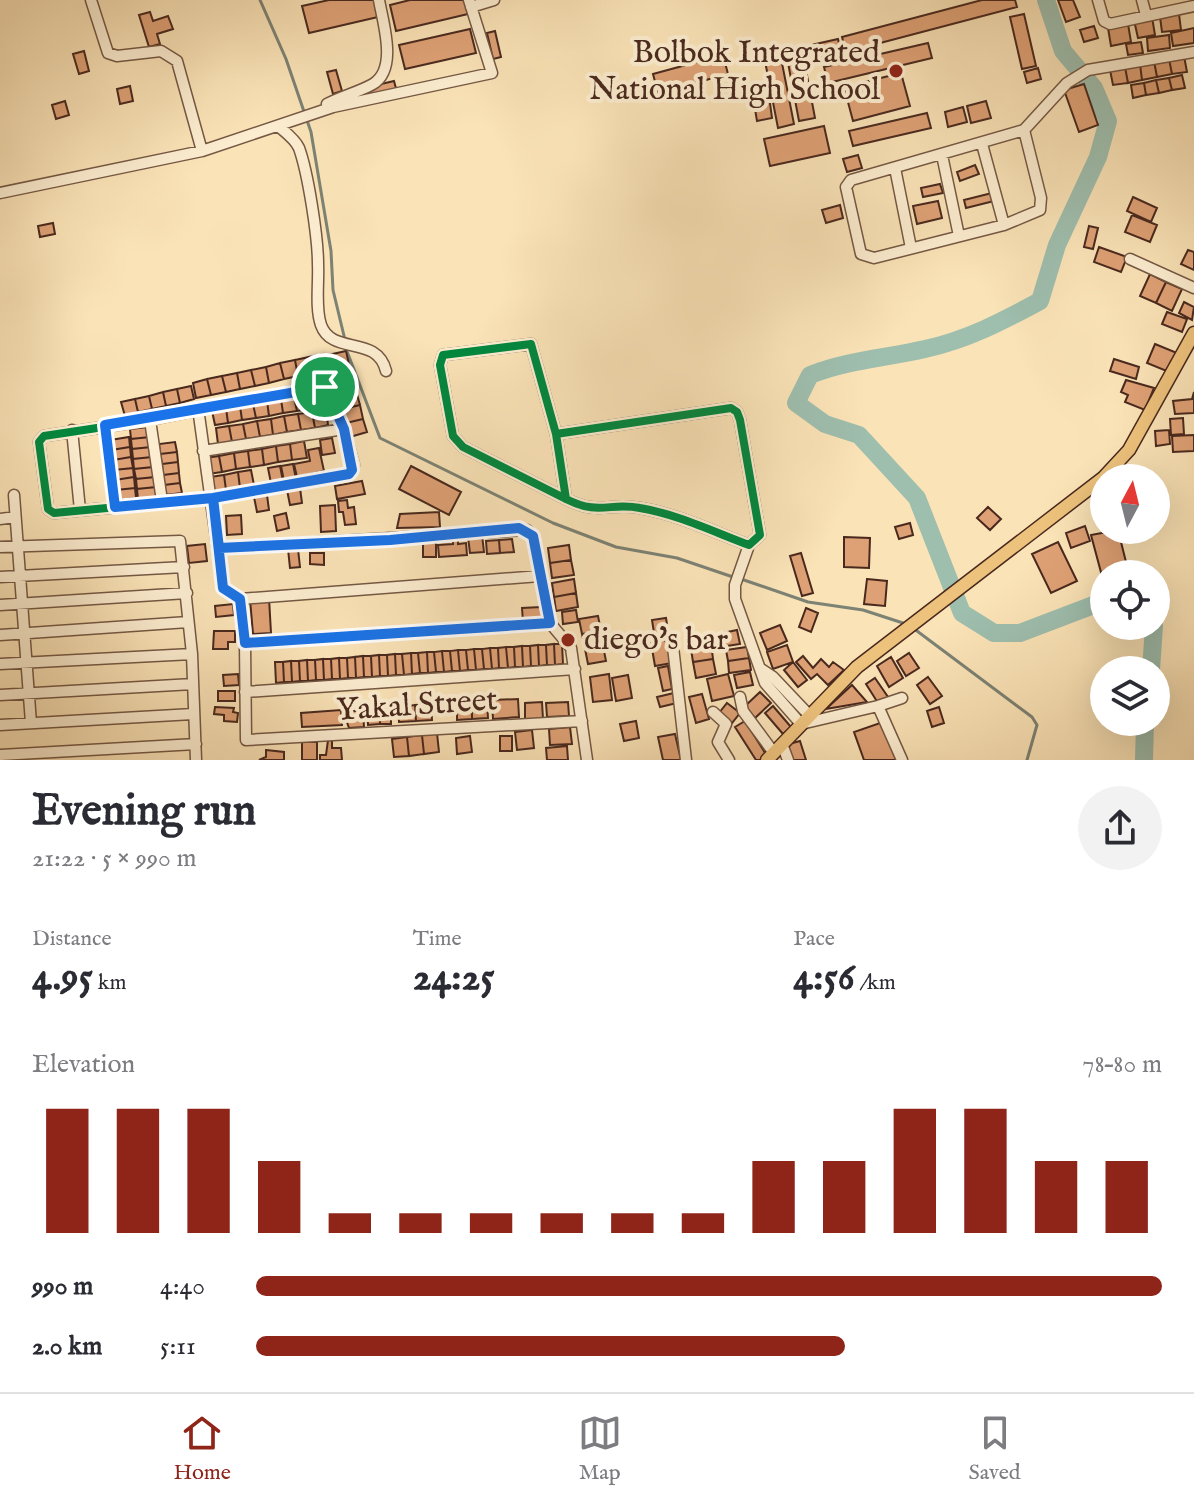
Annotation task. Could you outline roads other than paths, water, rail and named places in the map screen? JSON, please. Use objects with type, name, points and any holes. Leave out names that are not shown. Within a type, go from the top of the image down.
[{"type":"main road","points":[[775,752],[857,667],[1103,478],[1129,450],[1194,333]]},
{"type":"street","points":[[91,0],[108,53],[117,56],[161,51],[177,61],[202,151]]},
{"type":"street","points":[[296,119],[373,84],[382,76],[387,59],[379,0]]},
{"type":"street","points":[[0,193],[202,151],[311,114],[492,73],[470,3],[494,0]]},
{"type":"street","points":[[1098,0],[1106,23],[1187,4]]},
{"type":"street","points":[[1142,0],[1146,15]]},
{"type":"street","points":[[1024,130],[1043,206],[1004,225],[874,258],[861,254],[846,187],[851,180],[1024,130],[1067,83],[1088,70],[1194,52]]},
{"type":"street","points":[[278,126],[299,148],[318,250],[319,321],[324,333],[339,343],[367,347],[383,360],[386,371]]},
{"type":"street","points":[[982,144],[1004,225]]},
{"type":"street","points":[[942,155],[959,236]]},
{"type":"street","points":[[895,168],[911,248]]},
{"type":"street","points":[[1130,259],[1194,288]]},
{"type":"street","points":[[566,499],[556,434],[531,344],[443,355],[440,365],[457,443],[566,499],[594,509],[637,507],[657,511],[749,545]]},
{"type":"street","points":[[322,385],[344,429],[352,470],[349,474],[213,498],[54,513],[48,509],[39,442],[44,436],[150,420],[198,408],[322,385]]},
{"type":"street","points":[[198,408],[213,498],[223,588],[240,599],[540,576]]},
{"type":"street","points":[[556,434],[719,408],[737,412],[760,535],[749,545],[738,577],[735,599],[765,683],[805,719],[878,706],[902,698]]},
{"type":"street","points":[[150,420],[162,501]]},
{"type":"street","points":[[105,425],[115,507]]},
{"type":"street","points":[[203,451],[344,429]]},
{"type":"street","points":[[72,430],[80,510]]},
{"type":"street","points":[[14,495],[31,723]]},
{"type":"street","points":[[0,519],[15,517]]},
{"type":"street","points":[[219,548],[390,540],[519,528],[533,536],[550,623],[571,648],[587,760]]},
{"type":"street","points":[[0,547],[177,539],[182,543],[192,654],[196,760]]},
{"type":"street","points":[[0,577],[184,567]]},
{"type":"street","points":[[0,605],[187,593]]},
{"type":"street","points":[[240,599],[245,643],[245,692],[575,669]]},
{"type":"street","points":[[0,635],[188,622]]},
{"type":"street","points":[[245,643],[550,623]]},
{"type":"street","points":[[672,638],[686,760]]},
{"type":"street","points":[[0,664],[192,654]]},
{"type":"street","points":[[0,695],[193,684]]},
{"type":"street","name":"Yakal Street","points":[[245,692],[244,734],[246,740],[254,742],[582,721]]},
{"type":"street","points":[[740,697],[743,711],[775,752],[788,760]]},
{"type":"street","points":[[878,706],[902,760]]},
{"type":"street","points":[[713,712],[726,724],[718,742],[729,760]]},
{"type":"street","points":[[0,725],[193,714]]},
{"type":"street","points":[[0,755],[196,744]]},
{"type":"waterway","points":[[260,0],[286,59],[311,132],[331,251],[333,290],[345,340]]},
{"type":"waterway","points":[[1046,0],[1063,51],[1094,88],[1108,121],[1098,157],[1057,245],[1040,301],[955,341],[810,375],[796,403],[825,424],[859,435],[917,498],[962,613],[994,633],[1020,633],[1090,606]]},
{"type":"waterway","points":[[345,346],[380,438],[553,523],[616,547],[677,558],[733,577]]},
{"type":"waterway","points":[[741,579],[808,602],[863,610],[906,624]]},
{"type":"waterway","points":[[913,628],[1032,717],[1037,725],[1027,760]]},
{"type":"waterway","points":[[1152,656],[1153,640]]},
{"type":"waterway","points":[[1144,760],[1145,736]]},
{"type":"place","name":"Bolbok Integrated National High School","points":[[896,71]]},
{"type":"place","name":"diego's bar","points":[[568,640]]}]
